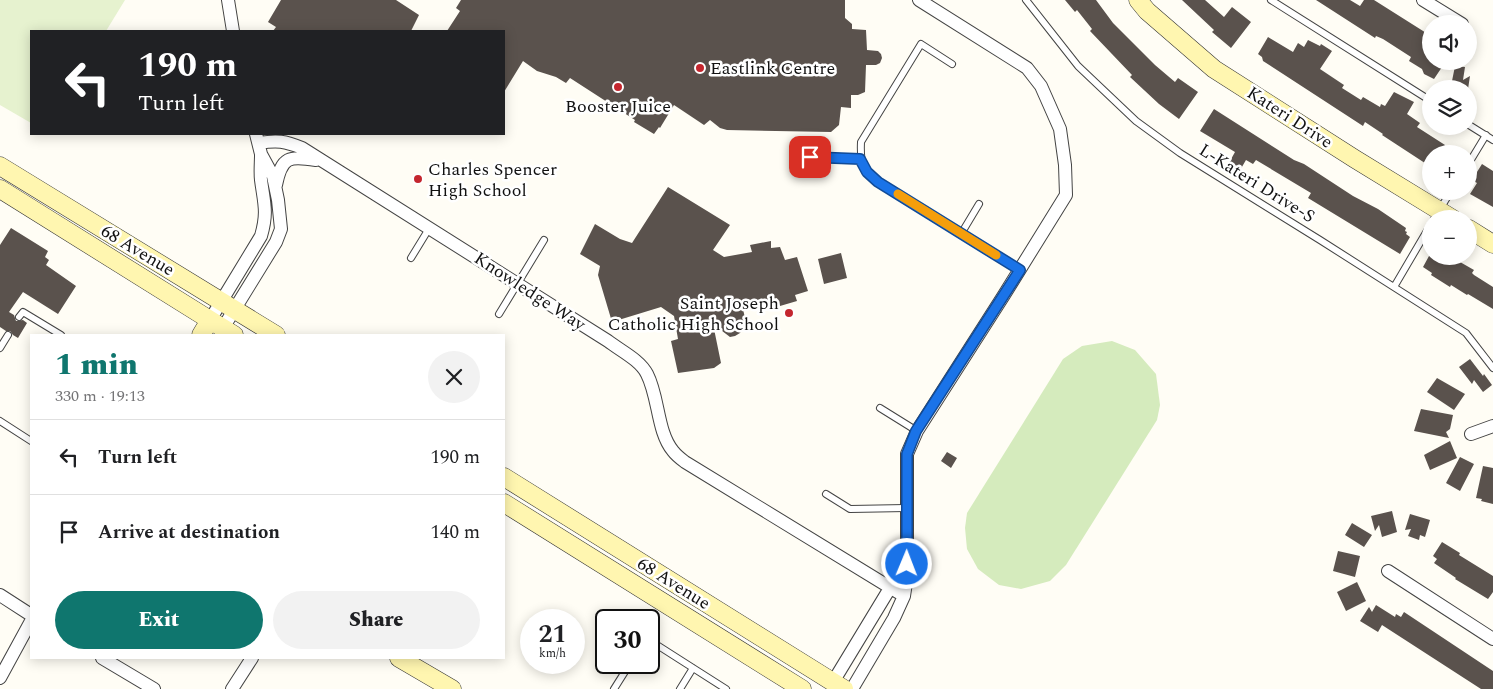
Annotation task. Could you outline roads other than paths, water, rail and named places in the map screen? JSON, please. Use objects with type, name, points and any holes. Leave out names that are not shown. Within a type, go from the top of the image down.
[{"type":"main road","name":"Kateri Drive","points":[[1138,0],[1147,11],[1214,69],[1355,159],[1428,210]]},
{"type":"main road","name":"68 Avenue","points":[[0,166],[274,334]]},
{"type":"main road","name":"68 Avenue","points":[[0,189],[221,329]]},
{"type":"main road","points":[[1477,234],[1493,244]]},
{"type":"main road","points":[[204,334],[221,329]]},
{"type":"main road","name":"68 Avenue","points":[[505,478],[835,687]]},
{"type":"main road","name":"68 Avenue","points":[[505,504],[802,689]]},
{"type":"main road","points":[[401,659],[452,689]]},
{"type":"street","points":[[228,0],[233,30]]},
{"type":"street","points":[[852,689],[894,618],[904,596],[907,576],[907,454],[916,431],[1066,195],[1065,165],[1060,130],[1041,86],[1027,68],[919,0]]},
{"type":"street","points":[[1423,0],[1447,15]]},
{"type":"street","name":"Knowledge Way","points":[[259,144],[274,140],[283,141],[302,148],[608,341],[635,361],[646,372],[654,391],[664,435],[672,451],[685,462],[904,596]]},
{"type":"street","name":"Knowledge Way","points":[[228,305],[276,242],[280,229],[278,200],[273,176],[259,144]]},
{"type":"street","name":"Knowledge Way","points":[[221,329],[228,305],[261,236],[265,222],[266,210],[261,178],[259,144]]},
{"type":"street","name":"Knowledge Way","points":[[275,187],[280,168],[285,162],[298,157],[323,161]]},
{"type":"street","points":[[1471,434],[1493,426]]},
{"type":"street","points":[[835,687],[890,588],[906,553]]},
{"type":"street","points":[[1388,571],[1493,638]]},
{"type":"street","points":[[0,595],[30,614]]},
{"type":"street","points":[[0,678],[30,623]]},
{"type":"street","points":[[104,659],[154,689]]},
{"type":"street","points":[[232,689],[251,659]]},
{"type":"lane","name":"L-Kateri Drive-S","points":[[1026,0],[1078,66],[1136,120],[1180,154],[1466,333],[1493,368]]},
{"type":"lane","points":[[1271,0],[1422,95]]},
{"type":"lane","points":[[1280,6],[1284,0]]},
{"type":"lane","points":[[952,64],[921,44],[861,142],[860,159],[867,172],[878,182],[1020,270]]},
{"type":"lane","points":[[1477,130],[1493,140]]},
{"type":"lane","points":[[1477,150],[1486,135]]},
{"type":"lane","points":[[810,157],[860,159]]},
{"type":"lane","points":[[961,234],[979,204]]},
{"type":"lane","points":[[410,258],[430,228]]},
{"type":"lane","points":[[499,314],[544,240]]},
{"type":"lane","points":[[1394,287],[1422,245]]},
{"type":"lane","points":[[19,317],[23,312],[59,334]]},
{"type":"lane","points":[[0,348],[8,334]]},
{"type":"lane","points":[[880,408],[916,431]]},
{"type":"lane","points":[[0,421],[30,440]]},
{"type":"lane","points":[[826,494],[850,509],[906,508]]},
{"type":"lane","points":[[660,647],[726,689]]},
{"type":"lane","points":[[680,689],[693,668]]},
{"type":"lane","points":[[614,689],[623,674]]},
{"type":"place","name":"Eastlink Centre","points":[[700,68]]},
{"type":"place","name":"Booster Juice","points":[[618,87]]},
{"type":"place","name":"Charles Spencer High School","points":[[418,179]]},
{"type":"place","name":"Saint Joseph Catholic High School","points":[[789,313]]}]
